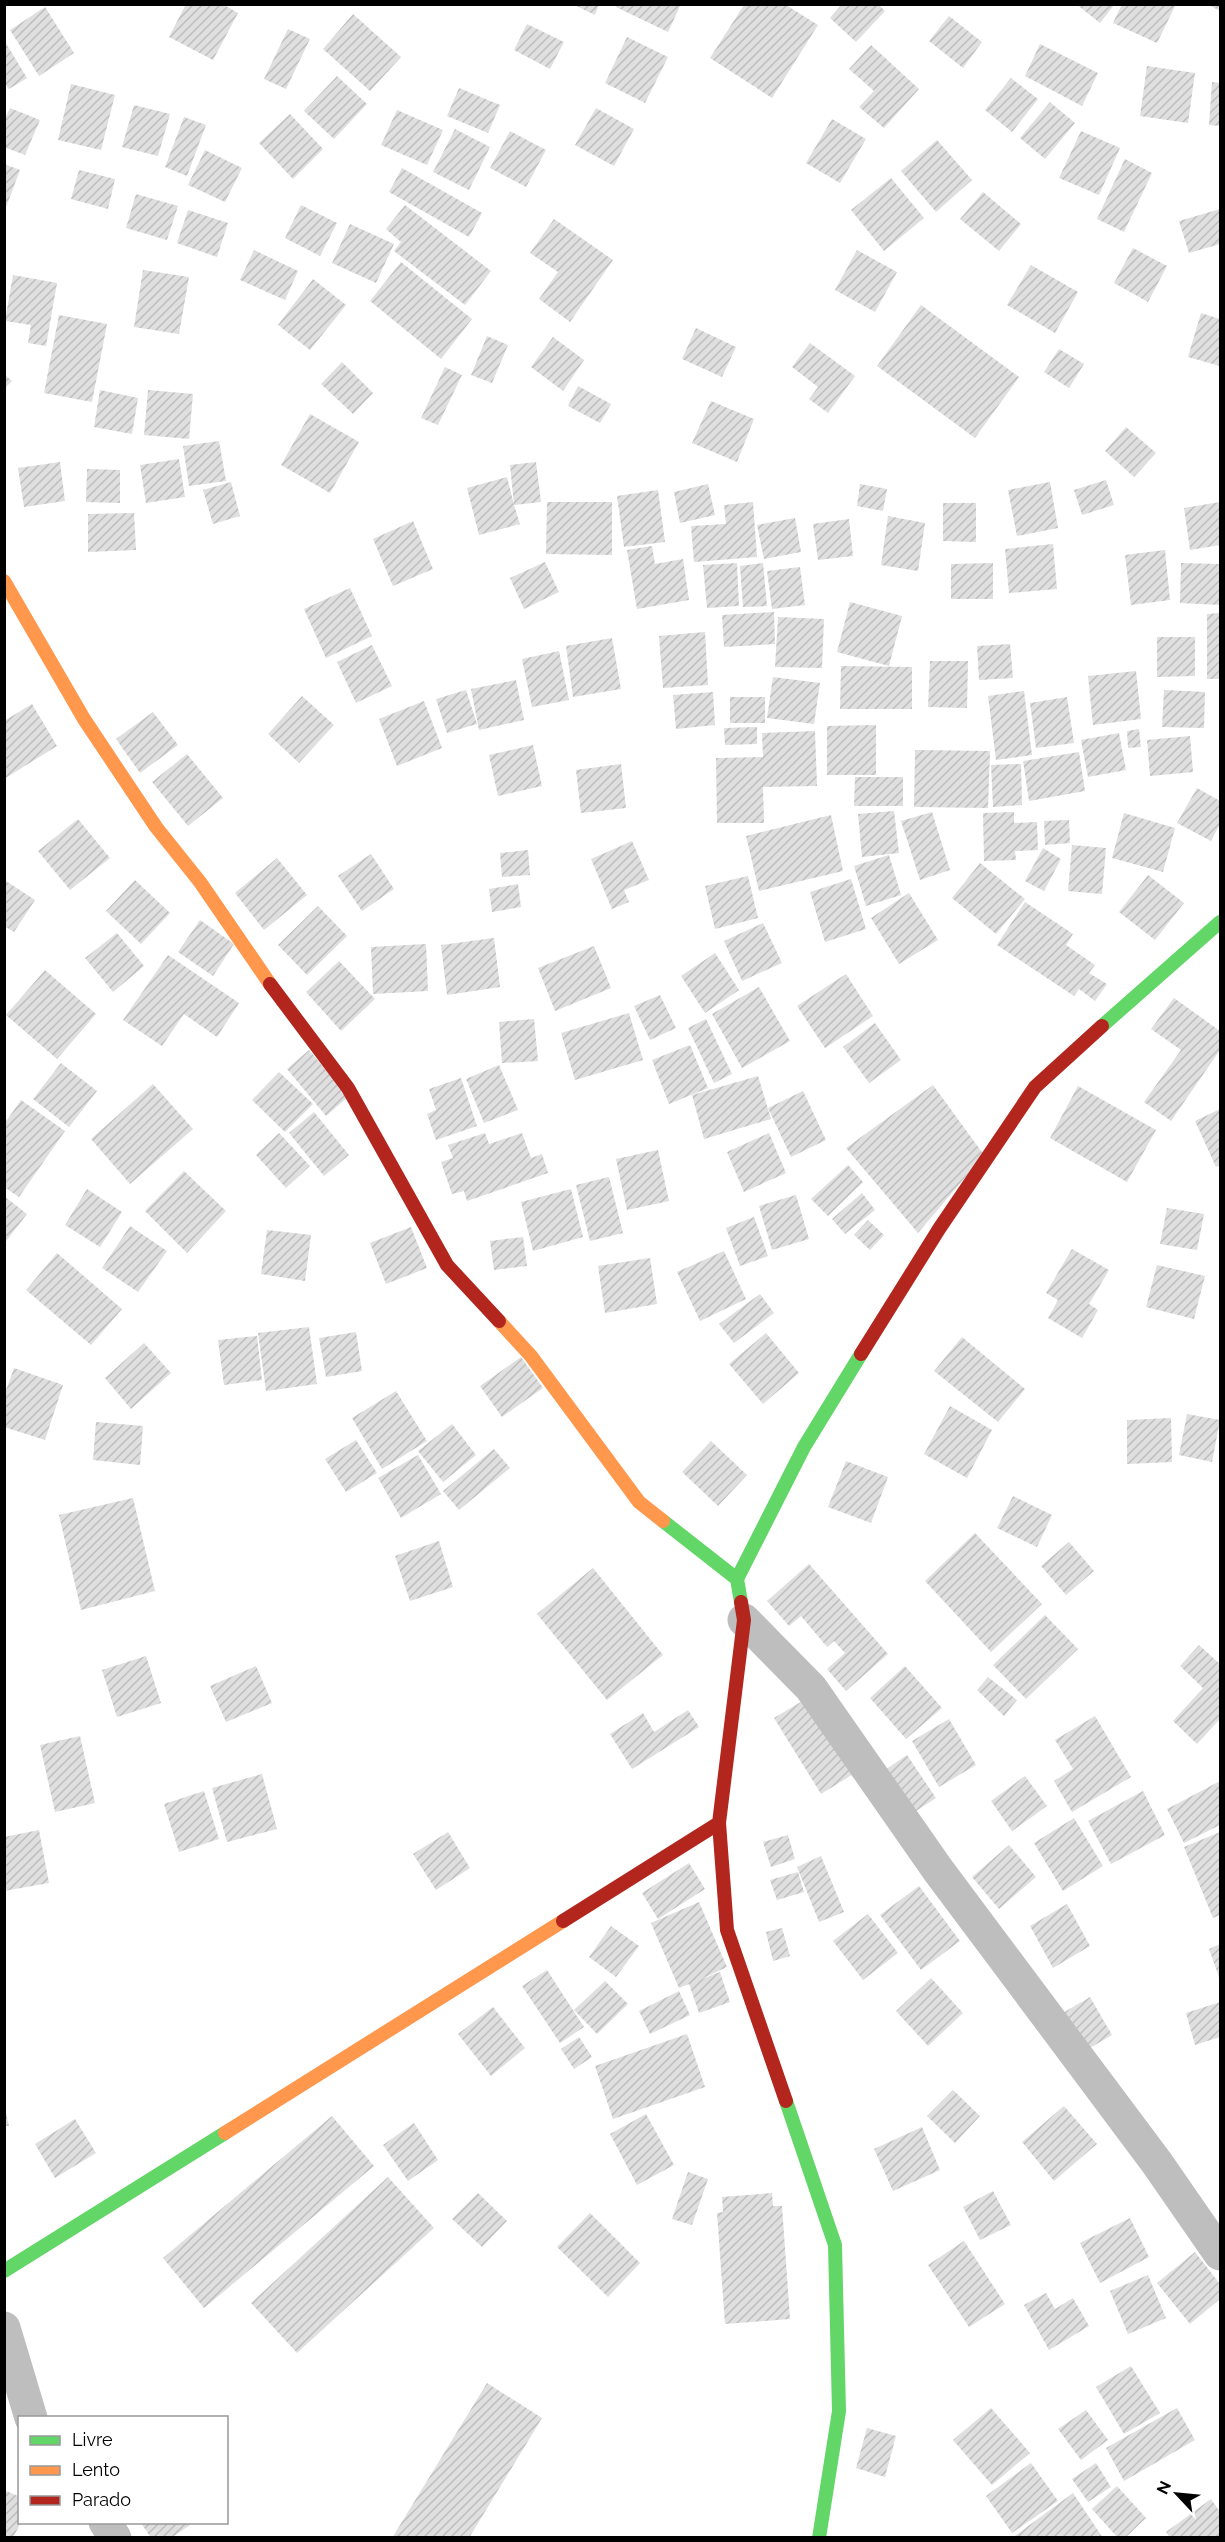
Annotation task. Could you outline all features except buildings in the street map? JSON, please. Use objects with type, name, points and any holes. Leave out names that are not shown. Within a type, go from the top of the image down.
[{"type":"street","points":[[4,581],[84,719],[156,827],[200,882],[252,961],[348,1088],[447,1265],[531,1356],[639,1502],[737,1579]]},
{"type":"street","points":[[819,2538],[839,2411],[835,2245],[727,1930],[719,1823],[744,1620],[737,1579],[804,1447],[939,1229],[1035,1087],[1132,998],[1221,922]]},
{"type":"street","points":[[744,1620],[811,1688],[938,1870],[1157,2163],[1221,2254]]},
{"type":"street","points":[[4,2271],[719,1823]]},
{"type":"street","points":[[4,2328],[30,2416]]},
{"type":"street","points":[[106,2524],[115,2538]]},
{"type":"traffic: fast","points":[[1102,1026],[1220,922]]},
{"type":"traffic: fast","points":[[741,1602],[737,1579],[804,1447],[861,1354]]},
{"type":"traffic: fast","points":[[663,1521],[737,1579]]},
{"type":"traffic: fast","points":[[786,2101],[835,2245],[839,2411],[819,2538]]},
{"type":"traffic: fast","points":[[4,2271],[225,2133]]},
{"type":"traffic: slow","points":[[4,581],[84,719],[156,827],[200,882],[270,984]]},
{"type":"traffic: slow","points":[[499,1321],[531,1356],[639,1502],[663,1521]]},
{"type":"traffic: slow","points":[[225,2133],[563,1921]]},
{"type":"traffic: jam","points":[[270,984],[348,1088],[447,1265],[499,1321]]},
{"type":"traffic: jam","points":[[861,1354],[939,1229],[1035,1087],[1102,1026]]},
{"type":"traffic: jam","points":[[741,1602],[744,1620],[719,1823],[727,1930],[786,2101]]},
{"type":"traffic: jam","points":[[563,1921],[719,1823]]}]
